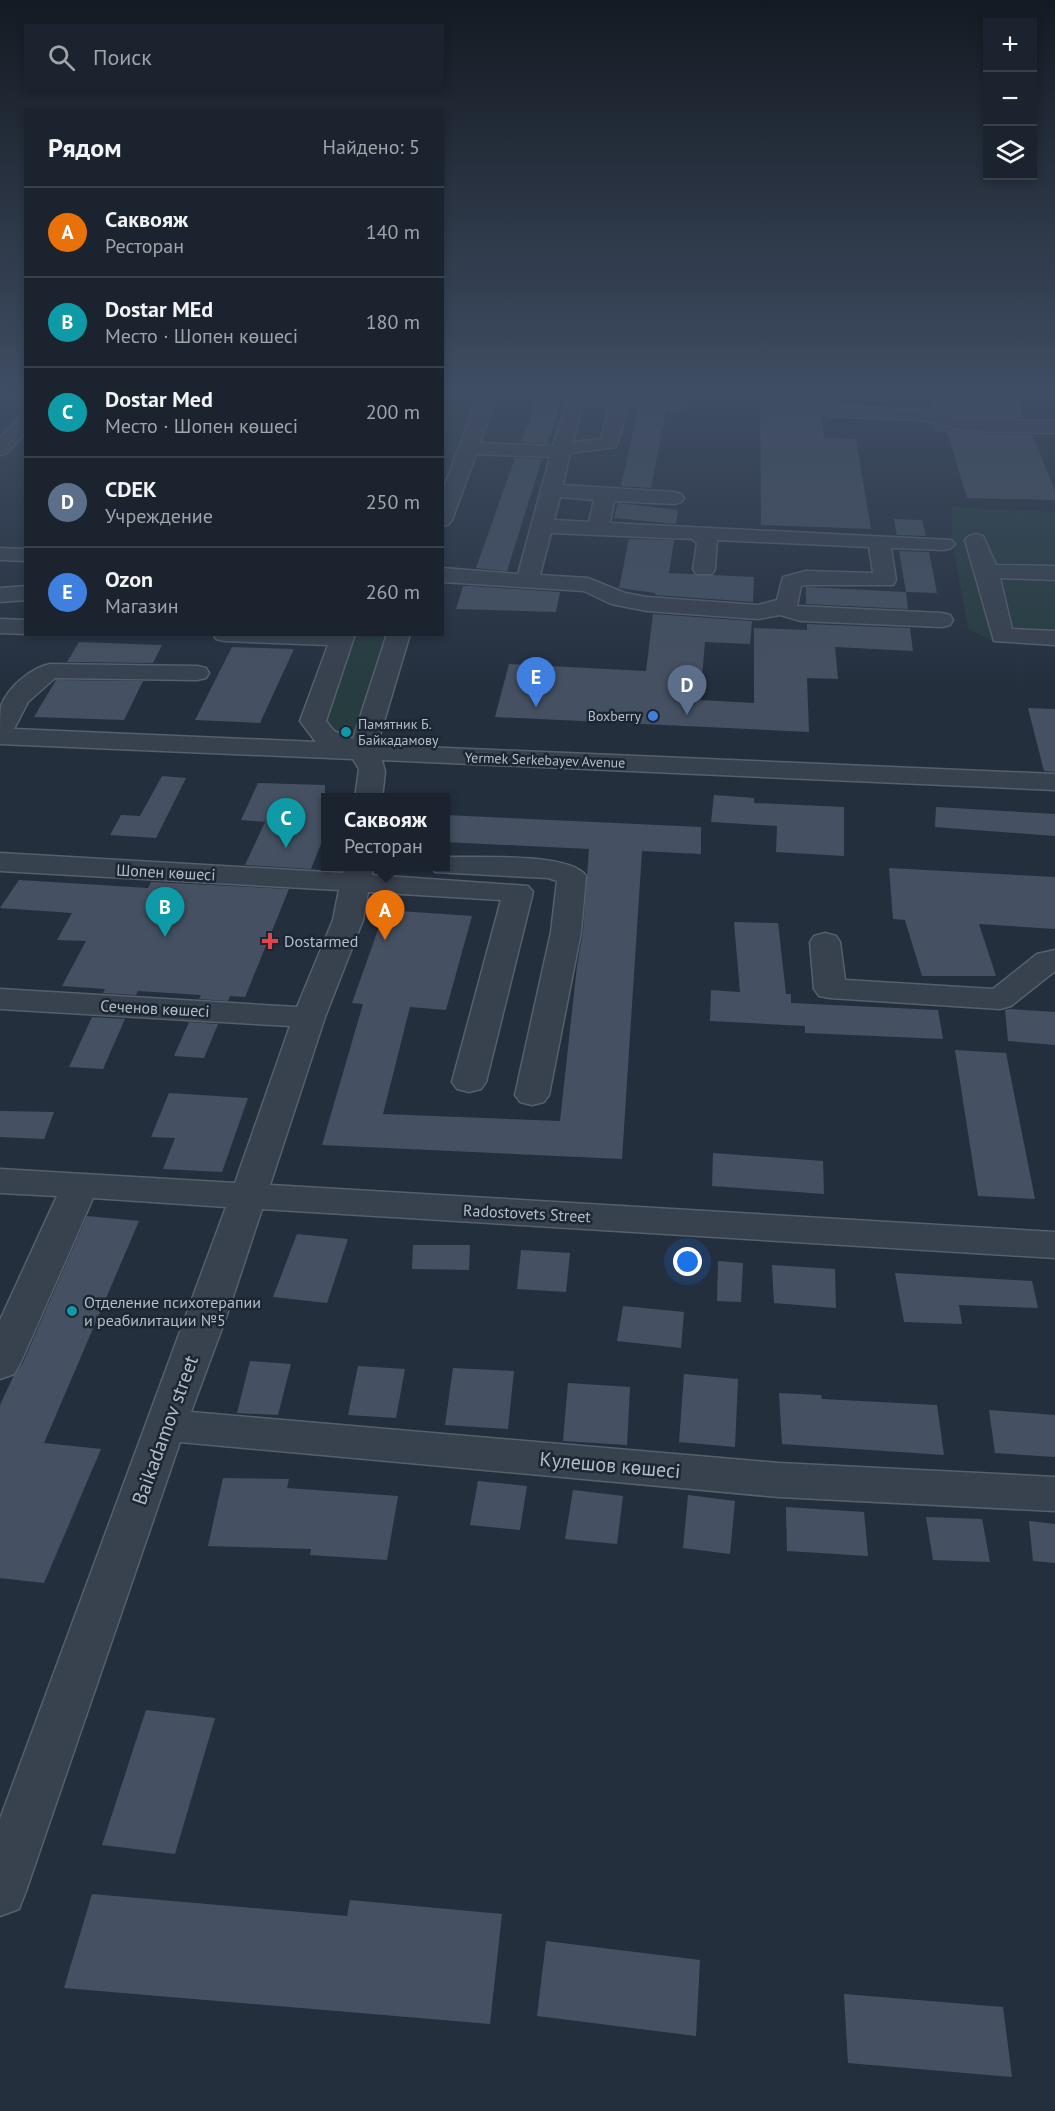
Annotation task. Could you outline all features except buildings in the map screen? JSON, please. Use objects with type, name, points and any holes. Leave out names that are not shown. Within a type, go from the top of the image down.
[{"type":"street","points":[[444,515],[453,492]]},
{"type":"street","points":[[527,580],[544,526],[552,492]]},
{"type":"street","points":[[568,492],[674,498]]},
{"type":"street","points":[[598,529],[605,495]]},
{"type":"street","points":[[544,526],[944,544]]},
{"type":"street","points":[[698,533],[708,542],[704,569]]},
{"type":"street","points":[[976,540],[987,571],[1002,636],[1055,638]]},
{"type":"street","points":[[444,575],[588,585],[619,599],[647,604],[758,612],[781,608],[788,603],[791,582],[806,578],[885,580],[879,541]]},
{"type":"street","points":[[0,555],[24,555]]},
{"type":"street","points":[[987,571],[1055,573]]},
{"type":"street","points":[[0,595],[24,593]]},
{"type":"street","points":[[781,608],[801,614],[942,620]]},
{"type":"street","points":[[0,626],[24,627]]},
{"type":"street","points":[[294,636],[343,637],[313,722],[323,737],[362,752],[372,769],[369,793]]},
{"type":"street","points":[[362,752],[398,636]]},
{"type":"street","points":[[0,731],[12,703],[33,680],[50,671],[197,674]]},
{"type":"street","name":"Yermek Serkebayev Avenue","points":[[0,736],[1055,782]]},
{"type":"street","name":"Шопен көшесі","points":[[0,862],[349,877],[518,892],[469,1082]]},
{"type":"street","points":[[450,866],[551,869],[572,876],[566,932],[532,1095]]},
{"type":"street","name":"Baikadamov street","points":[[0,1891],[165,1425],[209,1312],[309,1017],[348,920],[349,877]]},
{"type":"street","points":[[825,942],[830,989],[1000,999],[1048,961],[1055,959]]},
{"type":"street","name":"Сеченов көшесі","points":[[0,999],[309,1017]]},
{"type":"street","name":"Radostovets Street","points":[[0,1181],[1055,1245]]},
{"type":"street","points":[[0,1364],[80,1186]]},
{"type":"street","name":"Кулешов көшесі","points":[[165,1425],[779,1480],[1055,1494]]},
{"type":"green space","points":[[444,492],[448,492],[444,503]]},
{"type":"green space","points":[[952,507],[1055,512],[1055,644],[997,643],[968,629],[952,539]]},
{"type":"green space","points":[[356,636],[394,636],[357,747],[320,729]]},
{"type":"place","name":"Ozon","points":[[536,707]]},
{"type":"place","name":"CDEK","points":[[687,715]]},
{"type":"place","name":"Boxberry","points":[[653,716]]},
{"type":"place","name":"Памятник Б. Байкадамову","points":[[346,732]]},
{"type":"place","name":"Dostar Med","points":[[286,848]]},
{"type":"place","name":"Dostar MEd","points":[[165,937]]},
{"type":"place","name":"Саквояж","points":[[385,940]]},
{"type":"place","name":"Dostarmed","points":[[270,941]]},
{"type":"place","name":"Отделение психотерапии и реабилитации №5","points":[[72,1311]]}]
